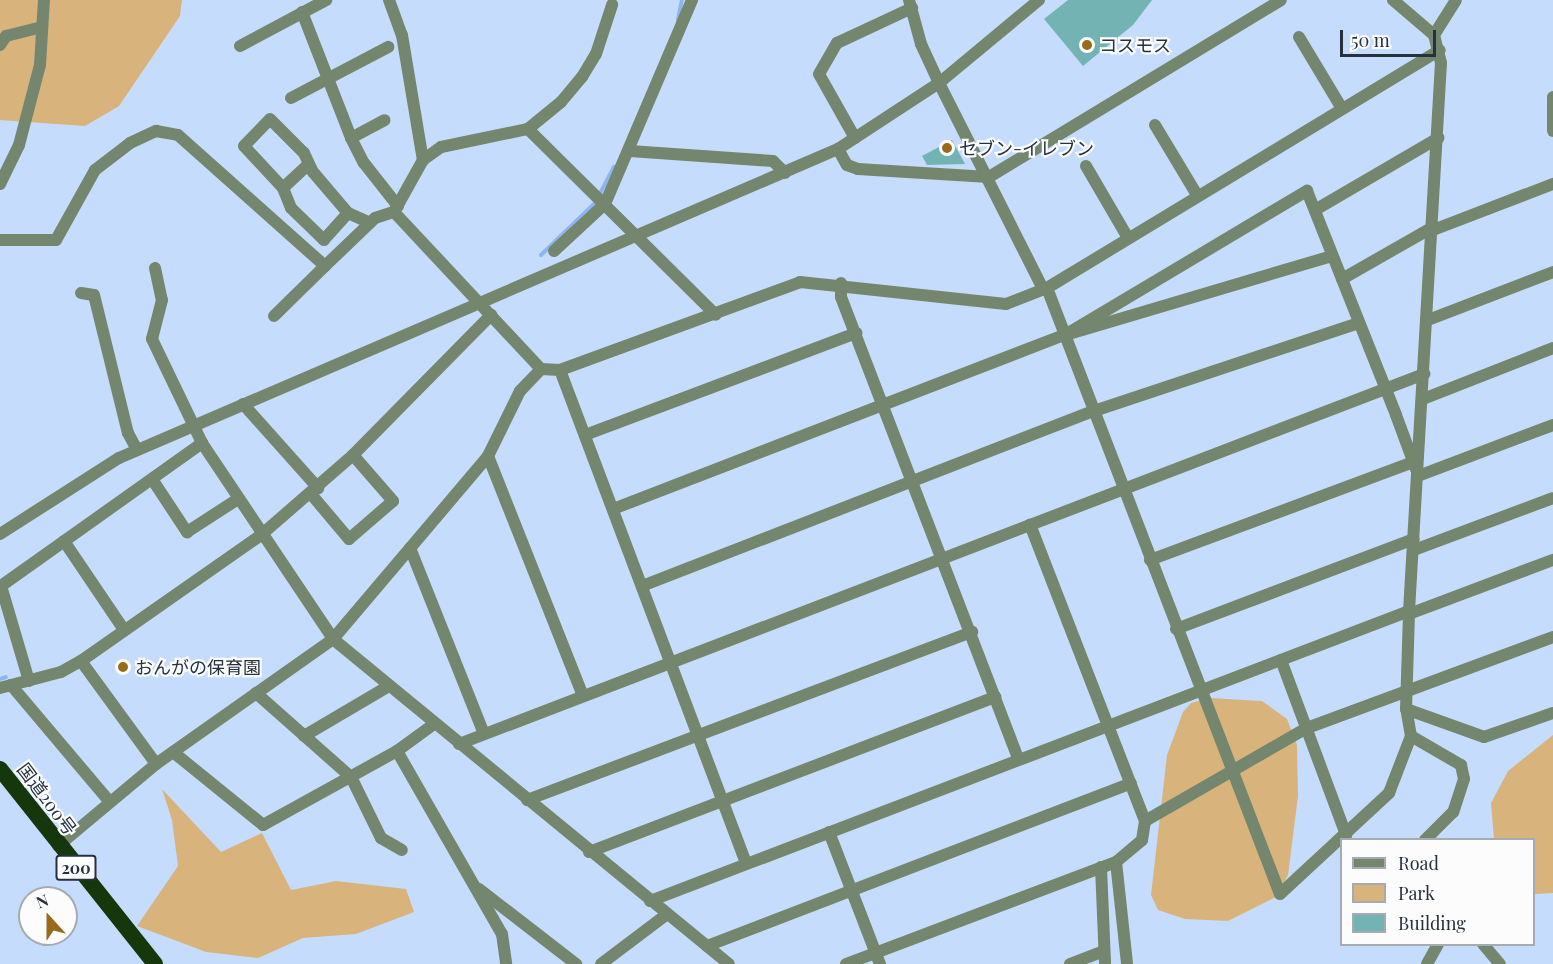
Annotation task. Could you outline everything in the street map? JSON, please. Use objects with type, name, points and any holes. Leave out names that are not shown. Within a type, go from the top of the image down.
[{"type":"highway","name":"国道200号","points":[[0,769],[58,846],[155,964]]},
{"type":"street","points":[[0,184],[19,145],[40,65],[44,0]]},
{"type":"street","points":[[240,46],[326,0]]},
{"type":"street","points":[[389,0],[402,35],[423,160]]},
{"type":"street","points":[[554,251],[601,200],[630,151],[692,0]]},
{"type":"street","points":[[0,534],[28,513],[137,450],[638,238],[838,149],[939,83],[1039,0]]},
{"type":"street","points":[[838,149],[847,165],[858,170],[989,177],[1281,0]]},
{"type":"street","points":[[1343,838],[1389,793],[1411,736],[1406,709],[1409,613],[1416,470],[1428,320],[1438,138],[1440,50],[1434,34],[1393,0]]},
{"type":"street","points":[[1434,34],[1456,0]]},
{"type":"street","points":[[855,138],[819,74],[837,43],[910,4],[939,83],[989,177],[1065,334],[1199,691],[1280,894],[1340,840]]},
{"type":"street","points":[[274,316],[370,223],[396,209],[423,160],[441,147],[528,129],[561,102],[582,77],[596,54],[612,5]]},
{"type":"street","points":[[302,12],[330,77],[351,138],[364,163],[396,209],[541,369],[560,370],[716,315],[800,282],[841,283],[1006,304],[1045,289],[1341,107],[1440,50]]},
{"type":"street","points":[[2,39],[42,27]]},
{"type":"street","points":[[1299,37],[1341,107]]},
{"type":"street","points":[[291,98],[388,47]]},
{"type":"street","points":[[1553,97],[1553,131]]},
{"type":"street","points":[[348,213],[324,240],[291,208],[283,188],[244,146],[270,119],[304,153],[309,164],[348,213],[370,223]]},
{"type":"street","points":[[351,138],[385,120]]},
{"type":"street","points":[[1155,125],[1197,195]]},
{"type":"street","points":[[528,129],[716,315]]},
{"type":"street","points":[[0,240],[56,240],[94,170],[156,131],[178,135],[325,266]]},
{"type":"street","points":[[1315,210],[1438,138]]},
{"type":"street","points":[[630,151],[772,160],[785,173]]},
{"type":"street","points":[[283,188],[309,164]]},
{"type":"street","points":[[1086,166],[1128,238]]},
{"type":"street","points":[[1342,279],[1433,229],[1553,184]]},
{"type":"street","points":[[1065,334],[1307,191],[1416,470]]},
{"type":"street","points":[[613,508],[1065,334],[1332,256]]},
{"type":"street","points":[[154,268],[162,300],[152,339],[193,425],[202,443],[261,535],[333,639],[589,852],[707,946],[720,962]]},
{"type":"street","points":[[1428,320],[1553,272]]},
{"type":"street","points":[[841,283],[856,333],[944,557],[1018,759]]},
{"type":"street","points":[[81,294],[94,295],[128,433],[137,450]]},
{"type":"street","points":[[110,802],[6,686],[61,672],[81,661],[261,535],[315,491],[353,455],[491,315]]},
{"type":"street","points":[[642,586],[1094,411],[1359,323]]},
{"type":"street","points":[[585,435],[856,333]]},
{"type":"street","points":[[1423,399],[1553,348]]},
{"type":"street","points":[[58,846],[156,764],[333,639],[488,456],[520,391],[541,369]]},
{"type":"street","points":[[560,370],[746,863]]},
{"type":"street","points":[[459,744],[582,694],[1424,374]]},
{"type":"street","points":[[243,404],[315,491],[349,540],[393,501],[353,455]]},
{"type":"street","points":[[1150,560],[1553,425]]},
{"type":"street","points":[[29,681],[1,586],[202,443]]},
{"type":"street","points":[[488,456],[582,694]]},
{"type":"street","points":[[152,479],[188,532],[238,499]]},
{"type":"street","points":[[1176,629],[1414,544],[1553,498]]},
{"type":"street","points":[[846,964],[878,958],[1116,862],[1142,840],[1145,821],[1030,524]]},
{"type":"street","points":[[64,541],[124,630]]},
{"type":"street","points":[[410,548],[484,734]]},
{"type":"street","points":[[650,901],[1018,759],[1553,561]]},
{"type":"street","points":[[527,800],[972,632]]},
{"type":"street","points":[[1145,821],[1307,728],[1407,689],[1553,637]]},
{"type":"street","points":[[1281,660],[1346,835]]},
{"type":"street","points":[[81,661],[156,764]]},
{"type":"street","points":[[304,736],[389,686]]},
{"type":"street","points":[[256,693],[351,777],[381,838],[402,850]]},
{"type":"street","points":[[589,852],[996,697]]},
{"type":"street","points":[[1406,709],[1484,737],[1553,713]]},
{"type":"street","points":[[173,752],[263,825],[397,751],[434,724]]},
{"type":"street","points":[[1411,736],[1461,765],[1464,779],[1453,812],[1427,838]]},
{"type":"street","points":[[397,751],[502,934],[506,964]]},
{"type":"street","points":[[707,946],[1131,783]]},
{"type":"street","points":[[829,832],[878,958]]},
{"type":"street","points":[[1116,862],[1127,964]]},
{"type":"street","points":[[1070,964],[1105,958],[1101,867]]},
{"type":"street","points":[[474,886],[576,964]]},
{"type":"street","points":[[601,964],[667,914]]},
{"type":"street","points":[[1426,964],[1437,946]]},
{"type":"street","points":[[1485,946],[1500,964]]},
{"type":"green space","points":[[0,0],[182,0],[180,16],[119,106],[85,126],[0,120]]},
{"type":"green space","points":[[1210,698],[1262,701],[1287,719],[1297,745],[1298,796],[1288,875],[1276,897],[1228,921],[1185,919],[1158,910],[1151,895],[1167,755],[1183,712],[1191,703]]},
{"type":"green space","points":[[1553,735],[1553,893],[1535,894],[1535,838],[1494,838],[1491,803],[1508,771]]},
{"type":"green space","points":[[162,789],[221,852],[262,833],[291,890],[336,881],[406,889],[414,912],[356,934],[303,938],[258,958],[206,952],[137,926],[178,866],[172,820]]},
{"type":"building","name":"コスモス","points":[[1068,0],[1152,0],[1133,25],[1083,66],[1044,19]]},
{"type":"building","name":"セブン-イレブン","points":[[952,140],[965,164],[927,165],[922,156]]},
{"type":"waterway","points":[[678,20],[682,0]]},
{"type":"waterway","points":[[541,255],[595,203],[614,167]]},
{"type":"waterway","points":[[0,679],[6,677]]},
{"type":"place","name":"コスモス","points":[[1087,45]]},
{"type":"place","name":"セブン-イレブン","points":[[947,148]]},
{"type":"place","name":"おんがの保育園","points":[[123,667]]}]
